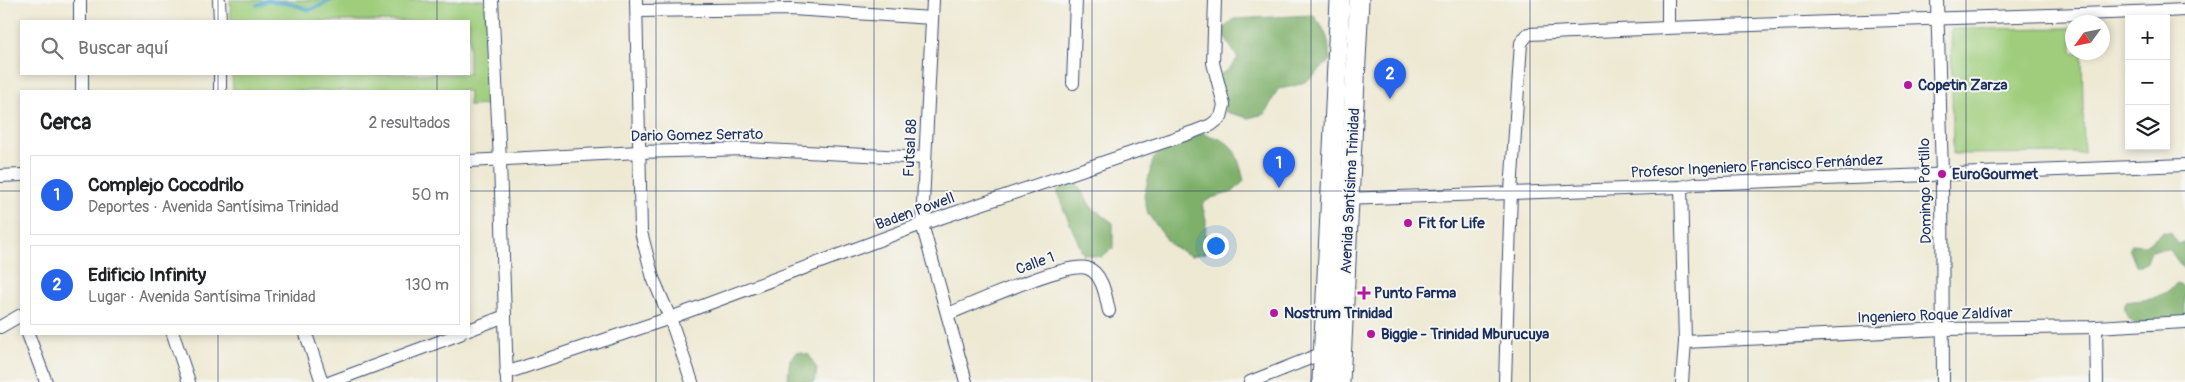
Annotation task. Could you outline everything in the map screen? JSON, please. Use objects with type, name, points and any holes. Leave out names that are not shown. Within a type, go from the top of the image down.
[{"type":"main road","name":"Avenida Santísima Trinidad","points":[[1340,0],[1347,44],[1333,353],[1340,382]]},
{"type":"main road","name":"Avenida Santísima Trinidad","points":[[1347,44],[1359,0]]},
{"type":"main road","name":"Avenida Santísima Trinidad","points":[[1322,382],[1333,353]]},
{"type":"street","points":[[80,0],[80,20]]},
{"type":"street","points":[[219,0],[220,20]]},
{"type":"street","points":[[492,0],[500,161],[506,377]]},
{"type":"street","name":"Futsal 88","points":[[933,0],[922,224],[966,382]]},
{"type":"street","points":[[1073,83],[1076,0]]},
{"type":"street","name":"Baden Powell","points":[[506,377],[922,224],[1193,132],[1216,121],[1221,116],[1224,105],[1213,63],[1215,0]]},
{"type":"street","points":[[1668,0],[1668,27]]},
{"type":"street","name":"Domingo Portillo","points":[[1937,0],[1942,174],[1943,382]]},
{"type":"street","points":[[692,382],[670,318],[653,278],[643,240],[636,5],[792,9],[932,18]]},
{"type":"street","points":[[1505,382],[1511,191],[1521,44],[1528,34],[1668,27],[1937,20],[2185,10]]},
{"type":"street","points":[[82,75],[82,90]]},
{"type":"street","points":[[220,75],[220,90]]},
{"type":"street","name":"Dario Gomez Serrato","points":[[470,162],[639,152],[747,149],[926,158]]},
{"type":"street","name":"Profesor Ingeniero Francisco Fernández","points":[[1340,199],[2185,166]]},
{"type":"street","points":[[0,176],[20,175]]},
{"type":"street","points":[[1681,187],[1685,342],[1682,382]]},
{"type":"street","name":"Calle 1","points":[[948,314],[1063,270],[1087,268],[1095,274],[1102,284],[1109,311]]},
{"type":"street","points":[[0,327],[20,316]]},
{"type":"street","points":[[470,330],[505,316]]},
{"type":"street","name":"Ingeniero Roque Zaldívar","points":[[1685,342],[1943,329],[2096,327],[2185,322]]},
{"type":"street","points":[[2096,327],[2096,382]]},
{"type":"street","points":[[28,335],[46,382]]},
{"type":"street","points":[[173,335],[189,382]]},
{"type":"street","points":[[306,335],[322,382]]},
{"type":"street","points":[[331,382],[447,336]]},
{"type":"street","points":[[1250,382],[1333,353]]},
{"type":"green space","points":[[230,0],[485,0],[491,105],[470,106],[470,90],[233,90],[232,75],[470,75],[470,20],[231,20]]},
{"type":"green space","points":[[1313,15],[1322,26],[1326,36],[1330,60],[1307,80],[1295,86],[1278,89],[1265,114],[1248,118],[1226,112],[1216,77],[1228,70],[1238,58],[1226,40],[1223,29],[1234,19]]},
{"type":"green space","points":[[2065,28],[2065,60],[2082,60],[2084,153],[1953,154],[1951,29]]},
{"type":"green space","points":[[1194,132],[1217,138],[1230,146],[1238,159],[1244,181],[1233,192],[1211,198],[1202,204],[1206,220],[1205,253],[1191,256],[1171,245],[1148,214],[1144,196],[1153,160],[1164,145]]},
{"type":"green space","points":[[1073,177],[1091,207],[1113,223],[1113,248],[1101,257],[1083,254],[1057,191]]},
{"type":"green space","points":[[2163,232],[2171,233],[2178,244],[2185,242],[2185,271],[2169,249],[2151,251],[2147,262],[2141,266],[2136,266],[2129,248],[2132,244],[2145,245]]},
{"type":"green space","points":[[2177,284],[2185,288],[2185,316],[2150,331],[2131,321],[2126,312],[2126,302],[2151,299],[2165,293]]},
{"type":"green space","points":[[797,352],[809,355],[817,369],[815,382],[787,382],[790,359]]},
{"type":"waterway","points":[[257,5],[268,0]]},
{"type":"waterway","points":[[269,0],[289,3],[310,10],[332,0]]},
{"type":"place","name":"Copetin Zarza","points":[[1908,85]]},
{"type":"place","name":"Edificio Infinity","points":[[1390,99]]},
{"type":"place","name":"EuroGourmet","points":[[1942,174]]},
{"type":"place","name":"Complejo Cocodrilo","points":[[1279,188]]},
{"type":"place","name":"Fit for Life","points":[[1408,223]]},
{"type":"place","name":"Punto Farma","points":[[1364,293]]},
{"type":"place","name":"Nostrum Trinidad","points":[[1274,313]]},
{"type":"place","name":"Biggie - Trinidad Mburucuya","points":[[1371,334]]}]
